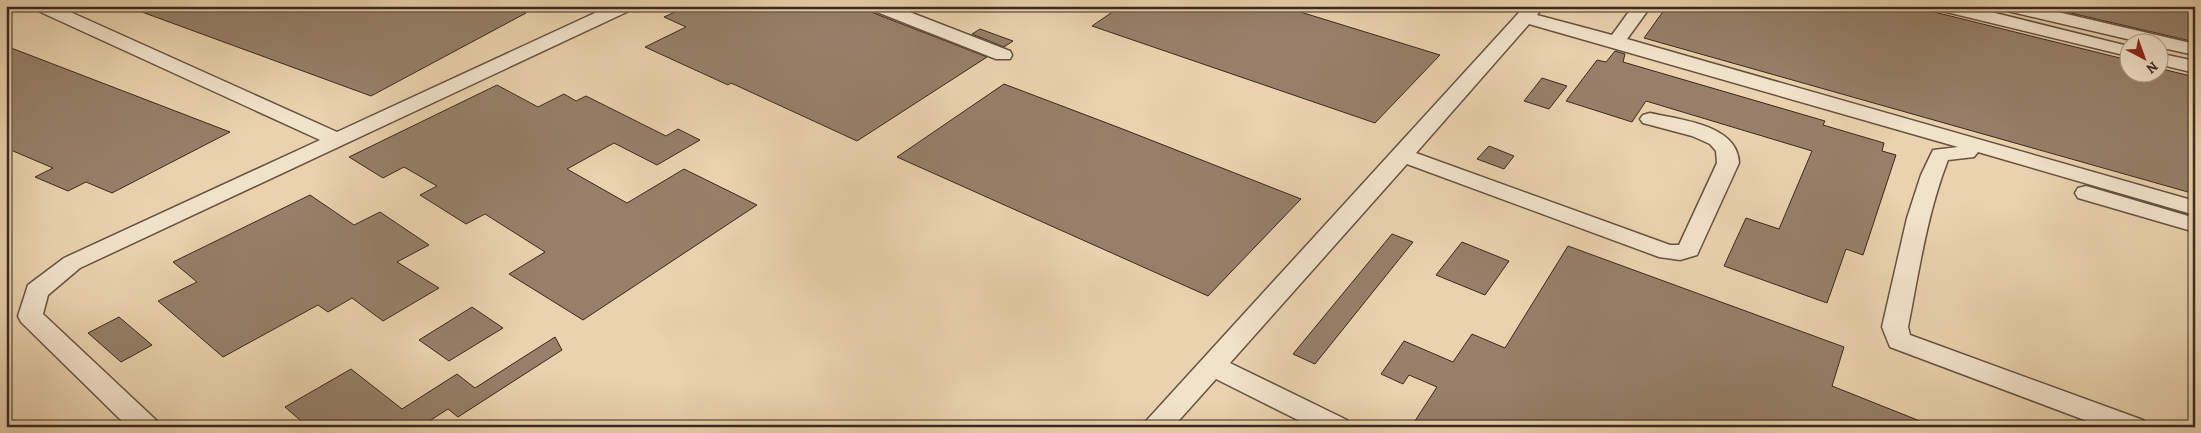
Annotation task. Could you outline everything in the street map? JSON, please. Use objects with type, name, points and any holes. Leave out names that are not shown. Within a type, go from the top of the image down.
[{"type":"street","points":[[42,6],[337,140]]},
{"type":"street","points":[[146,427],[30,316],[37,291],[72,263],[625,6]]},
{"type":"street","points":[[1616,42],[1642,6]]},
{"type":"street","points":[[1944,6],[2118,49]]},
{"type":"street","points":[[2009,6],[2195,50]]},
{"type":"street","points":[[891,8],[1003,55]]},
{"type":"street","points":[[1157,427],[1530,12],[1616,42],[2195,225]]},
{"type":"street","points":[[2168,60],[2195,67]]},
{"type":"street","points":[[1403,155],[1667,252],[1680,253],[1689,250],[1728,163],[1728,153],[1723,144],[1706,135],[1650,119]]},
{"type":"street","points":[[2133,427],[1900,341],[1895,328],[1917,219],[1940,154],[1962,150],[2195,208]]},
{"type":"street","points":[[1212,366],[1337,427]]},
{"type":"building","points":[[131,6],[503,6],[526,13],[371,96],[131,8]]},
{"type":"building","points":[[688,6],[865,6],[871,12],[987,57],[857,141],[731,83],[728,85],[645,47],[686,27],[664,17]]},
{"type":"building","points":[[1121,6],[1281,6],[1440,55],[1375,123],[1092,26]]},
{"type":"building","points":[[1667,6],[1910,6],[2118,58],[2118,82],[2168,82],[2168,70],[2195,77],[2195,194],[1644,38]]},
{"type":"building","points":[[2058,6],[2195,6],[2195,42],[2168,36],[2168,32],[2152,32],[2058,10]]},
{"type":"building","points":[[980,29],[1013,41],[1004,47],[972,34]]},
{"type":"building","points":[[6,46],[230,132],[112,193],[86,182],[68,191],[35,177],[53,168],[6,148]]},
{"type":"building","points":[[1615,51],[1625,54],[1623,62],[1825,121],[1823,125],[1884,143],[1882,151],[1896,155],[1863,255],[1846,249],[1827,303],[1724,266],[1746,218],[1779,229],[1812,151],[1646,101],[1632,122],[1566,101],[1597,60],[1606,62]]},
{"type":"building","points":[[1542,78],[1567,86],[1549,109],[1524,101]]},
{"type":"building","points":[[1004,84],[1301,199],[1208,296],[897,157]]},
{"type":"building","points":[[497,85],[538,107],[564,94],[576,101],[586,96],[666,136],[678,129],[700,140],[657,165],[614,143],[567,169],[627,203],[684,169],[757,205],[583,320],[509,274],[545,252],[485,214],[466,224],[420,195],[437,186],[404,167],[383,178],[349,157]]},
{"type":"building","points":[[1489,146],[1514,156],[1504,169],[1477,159]]},
{"type":"building","points":[[310,195],[354,225],[380,212],[429,245],[397,262],[439,288],[383,321],[352,298],[328,312],[318,305],[223,357],[158,301],[197,282],[173,262]]},
{"type":"building","points":[[1392,234],[1413,242],[1315,364],[1293,354]]},
{"type":"building","points":[[1462,242],[1509,261],[1485,295],[1436,275]]},
{"type":"building","points":[[1568,246],[1844,347],[1832,386],[1935,427],[1411,427],[1437,387],[1409,375],[1403,384],[1381,374],[1404,341],[1453,362],[1472,334],[1505,348]]},
{"type":"building","points":[[472,307],[503,328],[449,361],[419,340]]},
{"type":"building","points":[[119,317],[152,345],[121,362],[88,333]]},
{"type":"building","points":[[555,337],[562,350],[458,417],[448,409],[420,427],[308,427],[285,407],[351,369],[402,409],[457,374],[475,388]]}]
